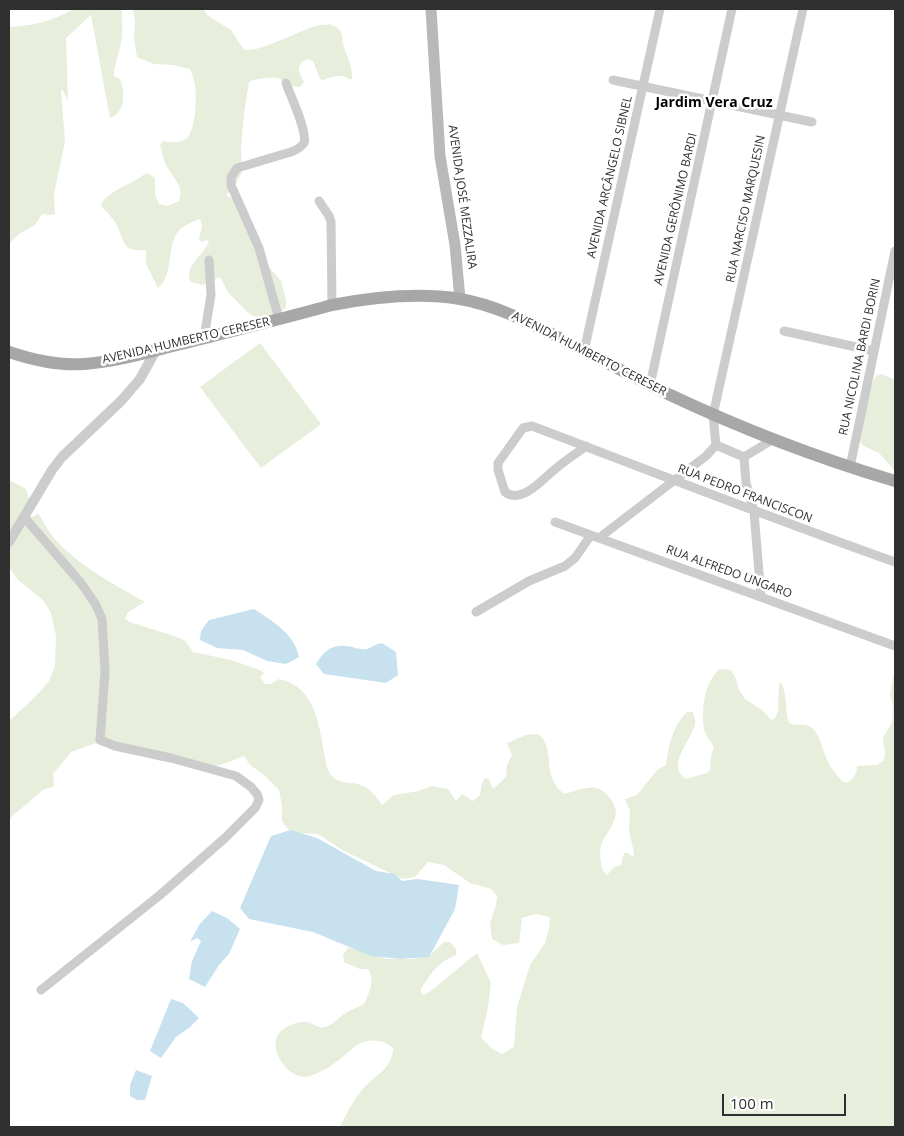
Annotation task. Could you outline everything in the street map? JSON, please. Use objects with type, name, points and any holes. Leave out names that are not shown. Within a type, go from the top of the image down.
[{"type":"main road","name":"AVENIDA JOSÉ MEZZALIRA","points":[[431,9],[440,156],[455,245],[460,299]]},
{"type":"main road","name":"AVENIDA HUMBERTO CERESER","points":[[9,352],[35,360],[84,364],[156,350],[332,305],[394,296],[460,299],[506,313],[650,385],[772,440],[895,481]]},
{"type":"street","name":"AVENIDA ARCÂNGELO SIBNEL","points":[[584,351],[660,9]]},
{"type":"street","name":"AVENIDA GERÔNIMO BARDI","points":[[650,385],[732,9]]},
{"type":"street","name":"RUA NARCISO MARQUESIN","points":[[716,445],[713,415],[803,9]]},
{"type":"street","points":[[613,80],[812,122]]},
{"type":"street","points":[[280,319],[259,248],[231,185],[231,177],[237,168],[291,152],[303,144],[305,133],[286,83]]},
{"type":"street","points":[[319,201],[331,222],[332,305]]},
{"type":"street","name":"RUA NICOLINA BARDI BORIN","points":[[850,467],[895,251]]},
{"type":"street","points":[[204,338],[210,295],[209,260]]},
{"type":"street","points":[[784,331],[874,351]]},
{"type":"street","points":[[9,542],[52,470],[62,457],[121,401],[140,379],[156,350]]},
{"type":"street","name":"RUA PEDRO FRANCISCON","points":[[586,446],[536,486],[522,494],[514,495],[505,492],[498,470],[498,463],[526,426],[532,426],[586,446],[674,480],[754,512],[895,562]]},
{"type":"street","points":[[744,457],[772,440]]},
{"type":"street","points":[[476,612],[529,581],[565,566],[595,537],[706,456],[716,445],[744,457]]},
{"type":"street","points":[[744,457],[746,483],[754,512],[761,597]]},
{"type":"street","points":[[24,517],[81,584],[96,605],[102,619],[105,672],[100,740],[116,746],[171,758],[236,776],[252,786],[260,800],[255,808],[225,838],[160,895],[41,990]]},
{"type":"street","name":"RUA ALFREDO UNGARO","points":[[555,522],[895,646]]},
{"type":"green space","points":[[71,9],[122,9],[122,37],[114,76],[120,79],[122,84],[122,107],[110,118],[91,15],[66,38],[68,101],[61,90],[65,141],[54,194],[55,214],[42,214],[35,225],[19,234],[9,244],[9,27],[47,21]]},
{"type":"green space","points":[[133,9],[203,9],[207,15],[231,30],[244,50],[263,47],[321,25],[336,27],[342,34],[343,44],[351,69],[352,78],[350,80],[340,76],[320,79],[313,61],[308,59],[299,66],[304,82],[300,87],[290,85],[277,78],[249,82],[241,147],[242,172],[235,186],[226,195],[245,205],[256,252],[281,281],[286,307],[280,313],[263,318],[253,316],[228,292],[220,277],[203,285],[191,282],[189,276],[192,266],[209,242],[207,240],[201,242],[199,240],[202,226],[199,219],[183,227],[176,235],[173,241],[166,277],[158,288],[146,264],[146,251],[130,249],[126,246],[115,222],[101,206],[108,196],[146,173],[155,178],[155,195],[159,204],[168,206],[179,201],[179,186],[166,165],[160,145],[163,141],[184,141],[189,135],[194,122],[196,90],[190,69],[173,65],[154,64],[137,57]]},
{"type":"green space","points":[[260,343],[321,424],[261,468],[200,387]]},
{"type":"green space","points":[[882,374],[895,380],[895,469],[879,453],[862,445],[860,439],[871,385],[876,376]]},
{"type":"green space","points":[[9,480],[26,489],[29,499],[28,514],[32,517],[38,513],[59,544],[94,572],[145,602],[128,612],[125,619],[180,638],[186,642],[193,652],[231,660],[260,670],[264,673],[260,677],[265,684],[271,684],[279,679],[291,683],[300,689],[313,707],[317,718],[326,764],[331,775],[342,782],[366,788],[374,794],[382,805],[394,795],[419,791],[432,786],[448,789],[456,801],[462,794],[473,801],[480,795],[485,778],[489,779],[493,789],[506,777],[507,765],[512,755],[507,743],[526,735],[538,734],[544,740],[547,747],[550,772],[557,788],[565,794],[585,788],[596,788],[605,792],[614,804],[615,818],[602,843],[600,854],[601,866],[607,875],[614,867],[621,865],[624,853],[628,853],[632,857],[634,855],[629,831],[630,811],[625,799],[637,795],[657,770],[666,765],[670,743],[675,730],[687,712],[693,712],[695,723],[679,760],[678,767],[680,773],[686,779],[707,773],[710,770],[714,747],[704,729],[703,713],[710,681],[720,669],[731,670],[745,699],[762,710],[771,720],[775,718],[778,712],[779,683],[782,684],[789,723],[807,725],[815,731],[829,764],[836,775],[845,783],[854,777],[857,766],[877,765],[884,760],[883,738],[892,722],[893,707],[890,694],[895,668],[895,1127],[340,1127],[359,1094],[386,1067],[390,1061],[393,1048],[383,1042],[367,1041],[357,1045],[326,1069],[310,1076],[302,1077],[286,1068],[280,1060],[276,1042],[278,1034],[285,1028],[304,1022],[325,1027],[347,1012],[364,1004],[372,982],[370,973],[368,969],[360,969],[344,962],[343,955],[348,948],[357,949],[386,959],[413,959],[429,956],[444,942],[450,942],[456,949],[456,955],[444,961],[432,973],[421,989],[424,995],[477,953],[491,983],[488,1008],[481,1037],[491,1048],[502,1054],[514,1047],[517,1007],[530,965],[545,943],[550,917],[536,914],[522,918],[519,943],[503,945],[492,939],[490,924],[497,896],[491,889],[470,883],[444,865],[428,862],[415,877],[403,879],[344,851],[318,834],[289,830],[282,821],[279,790],[264,775],[250,765],[244,756],[214,766],[163,759],[161,761],[136,748],[96,743],[71,752],[53,774],[54,786],[43,790],[9,819],[9,721],[49,681],[55,666],[56,636],[51,613],[44,601],[18,580],[9,567]]},
{"type":"water","points":[[254,609],[275,623],[288,635],[297,649],[299,657],[286,664],[267,661],[243,650],[217,648],[200,640],[201,631],[209,620]]},
{"type":"water","points":[[382,643],[396,652],[398,675],[386,683],[324,674],[316,664],[323,654],[331,648],[346,646],[365,649]]},
{"type":"water","points":[[291,830],[317,838],[376,871],[395,874],[402,881],[418,879],[459,885],[455,909],[429,957],[401,959],[371,956],[313,932],[249,919],[240,908],[271,836]]},
{"type":"water","points":[[212,911],[227,918],[240,929],[229,954],[219,965],[205,987],[189,979],[192,961],[201,941],[197,938],[190,942],[199,925]]},
{"type":"water","points":[[171,999],[183,1003],[199,1018],[176,1037],[161,1058],[150,1051]]},
{"type":"water","points":[[136,1070],[152,1076],[145,1100],[137,1100],[130,1096],[130,1085]]},
{"type":"district","name":"Jardim Vera Cruz","points":[[714,103]]}]
